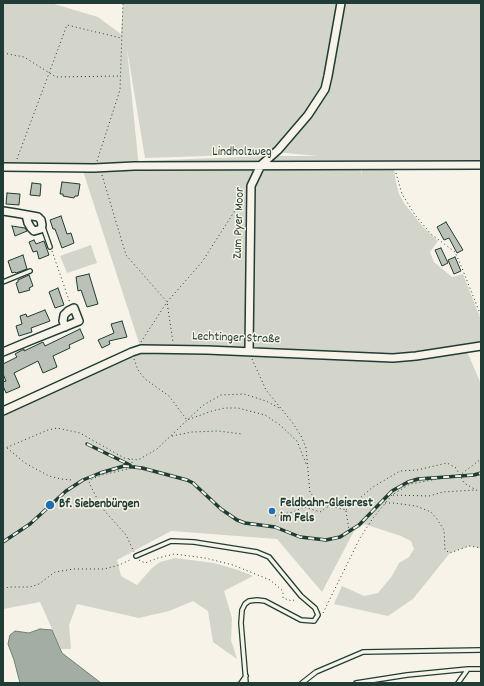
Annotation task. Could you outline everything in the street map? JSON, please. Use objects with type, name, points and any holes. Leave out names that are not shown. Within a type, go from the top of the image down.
[{"type":"street","name":"Zum Pyer Moor","points":[[249,351],[251,186],[262,165],[278,150],[308,115],[325,89],[341,3]]},
{"type":"street","name":"Lindholzweg","points":[[3,166],[97,168],[134,166],[481,165]]},
{"type":"street","points":[[3,211],[38,217],[41,220],[42,229],[34,231],[28,223],[26,215]]},
{"type":"street","points":[[3,352],[65,327],[79,321],[74,308],[64,315],[63,321],[65,327]]},
{"type":"street","name":"Lechtinger Straße","points":[[3,411],[141,349],[249,351],[393,358],[481,346]]},
{"type":"lane","points":[[42,225],[50,247]]},
{"type":"lane","points":[[3,282],[30,271]]},
{"type":"lane","points":[[136,556],[171,541],[194,542],[257,552],[269,557],[302,596],[315,608],[318,615],[314,621],[301,620],[265,601],[249,601],[245,604],[242,610],[242,623],[246,683]]},
{"type":"lane","points":[[302,683],[316,672],[363,652],[481,650]]},
{"type":"lane","points":[[458,683],[468,669]]},
{"type":"lane","points":[[356,683],[407,675],[481,669]]},
{"type":"lane","points":[[241,683],[246,676]]},
{"type":"path","points":[[123,3],[120,90],[97,168],[126,255],[167,302],[174,349]]},
{"type":"path","points":[[14,167],[67,25],[121,38]]},
{"type":"path","points":[[3,52],[24,57],[56,77],[120,76]]},
{"type":"path","points":[[395,165],[397,179],[402,194],[415,215],[431,234],[455,252],[481,316]]},
{"type":"path","points":[[140,344],[167,302],[202,262],[243,198]]},
{"type":"path","points":[[50,247],[72,309]]},
{"type":"path","points":[[249,351],[266,390],[292,422],[301,436],[306,448],[310,493],[330,506],[346,510]]},
{"type":"path","points":[[132,352],[138,370],[145,379],[169,396],[187,420]]},
{"type":"path","points":[[129,460],[138,460],[157,449],[202,406],[221,395],[244,394],[266,401],[281,409]]},
{"type":"path","points":[[187,420],[225,408],[238,408],[265,415],[280,425],[297,441],[307,466]]},
{"type":"path","points":[[3,449],[48,430],[57,428],[80,433],[129,460],[136,467],[102,475],[92,479],[89,483],[102,508],[126,535],[139,560],[145,563],[174,554],[206,558],[233,565],[270,580],[283,591],[283,598],[292,600],[302,596]]},
{"type":"path","points":[[171,436],[179,433],[218,431],[242,434]]},
{"type":"path","points":[[7,447],[25,463],[49,476],[72,480]]},
{"type":"path","points":[[318,615],[323,613],[360,538],[384,503],[392,495],[410,484],[460,475],[481,459]]},
{"type":"path","points":[[346,510],[373,487],[400,471],[417,470],[447,463],[456,468],[464,483],[476,490]]},
{"type":"path","points":[[392,495],[428,496],[443,492],[481,491]]},
{"type":"path","points":[[275,516],[293,512],[304,507],[314,497]]},
{"type":"path","points":[[384,503],[416,506],[431,512],[444,530],[445,550],[450,553],[470,546],[481,548]]},
{"type":"path","points":[[304,507],[320,512],[330,506]]},
{"type":"path","points":[[346,510],[348,530]]},
{"type":"path","points":[[3,589],[9,587],[30,587],[39,584],[55,572],[74,569],[104,569],[118,565],[136,556]]},
{"type":"shaded area","points":[[3,3],[51,3],[98,17],[121,34],[123,3],[481,3],[481,162],[294,161],[143,163],[143,161],[265,156],[318,156],[275,152],[269,154],[145,158],[127,49],[139,168],[361,168],[361,175],[362,169],[394,169],[399,194],[404,203],[423,227],[438,241],[430,252],[434,262],[452,277],[463,274],[481,320],[481,346],[466,349],[481,384],[481,548],[469,546],[450,553],[413,599],[388,616],[334,604],[342,586],[364,596],[378,593],[392,576],[399,563],[409,557],[414,549],[411,541],[401,536],[364,524],[354,531],[322,592],[277,539],[171,531],[117,560],[121,576],[137,585],[152,568],[160,562],[175,558],[214,563],[253,576],[224,591],[232,618],[231,640],[237,659],[213,642],[208,611],[193,601],[169,611],[139,618],[77,604],[69,625],[71,649],[61,649],[40,602],[3,609],[3,411],[141,349],[82,168],[3,167]]},
{"type":"shaded area","points":[[91,245],[97,263],[67,273],[60,256]]},
{"type":"shaded area","points":[[40,629],[52,630],[62,653],[101,683],[20,683],[8,644],[10,635],[15,631],[29,633]]},
{"type":"building","points":[[62,182],[80,184],[78,196],[75,196],[74,198],[60,194]]},
{"type":"building","points":[[32,183],[41,184],[40,196],[30,195]]},
{"type":"building","points":[[7,193],[20,194],[19,205],[6,204]]},
{"type":"building","points":[[61,216],[67,234],[71,233],[74,243],[62,248],[50,220]]},
{"type":"building","points":[[446,222],[463,250],[457,253],[449,238],[444,240],[437,227]]},
{"type":"building","points":[[12,226],[25,228],[27,231],[15,236]]},
{"type":"building","points":[[34,240],[36,244],[44,241],[49,255],[39,259],[37,251],[33,252],[29,242]]},
{"type":"building","points":[[441,248],[448,263],[442,266],[435,250]]},
{"type":"building","points":[[23,255],[27,269],[12,273],[8,261]]},
{"type":"building","points":[[455,257],[461,271],[454,274],[448,260]]},
{"type":"building","points":[[89,274],[98,304],[87,307],[81,290],[78,291],[76,277]]},
{"type":"building","points":[[29,275],[33,286],[29,288],[30,290],[19,293],[16,283],[18,280]]},
{"type":"building","points":[[58,288],[64,305],[55,308],[49,292]]},
{"type":"building","points":[[45,310],[50,321],[31,328],[32,332],[19,336],[16,326],[22,324],[20,316],[26,314],[27,317]]},
{"type":"building","points":[[122,321],[127,337],[109,341],[110,344],[102,348],[98,340],[114,333],[111,324]]},
{"type":"building","points":[[80,329],[84,338],[69,345],[70,348],[53,356],[57,367],[43,373],[38,361],[14,373],[20,387],[6,393],[3,386],[3,382],[6,381],[3,374],[3,364],[17,357],[15,354],[24,349],[24,351],[43,342],[45,346]]},
{"type":"railway","points":[[87,444],[130,465]]},
{"type":"railway","points":[[3,542],[30,524],[66,491],[83,480],[124,466],[142,468],[187,480],[193,483],[221,509],[237,520],[245,523],[275,527],[300,537],[326,540],[340,537],[359,525],[392,491],[408,482],[418,479],[474,475],[481,473]]},
{"type":"place","name":"Bf. Siebenbürgen","points":[[50,505]]},
{"type":"place","name":"Feldbahn-Gleisrest im Fels","points":[[272,511]]}]
